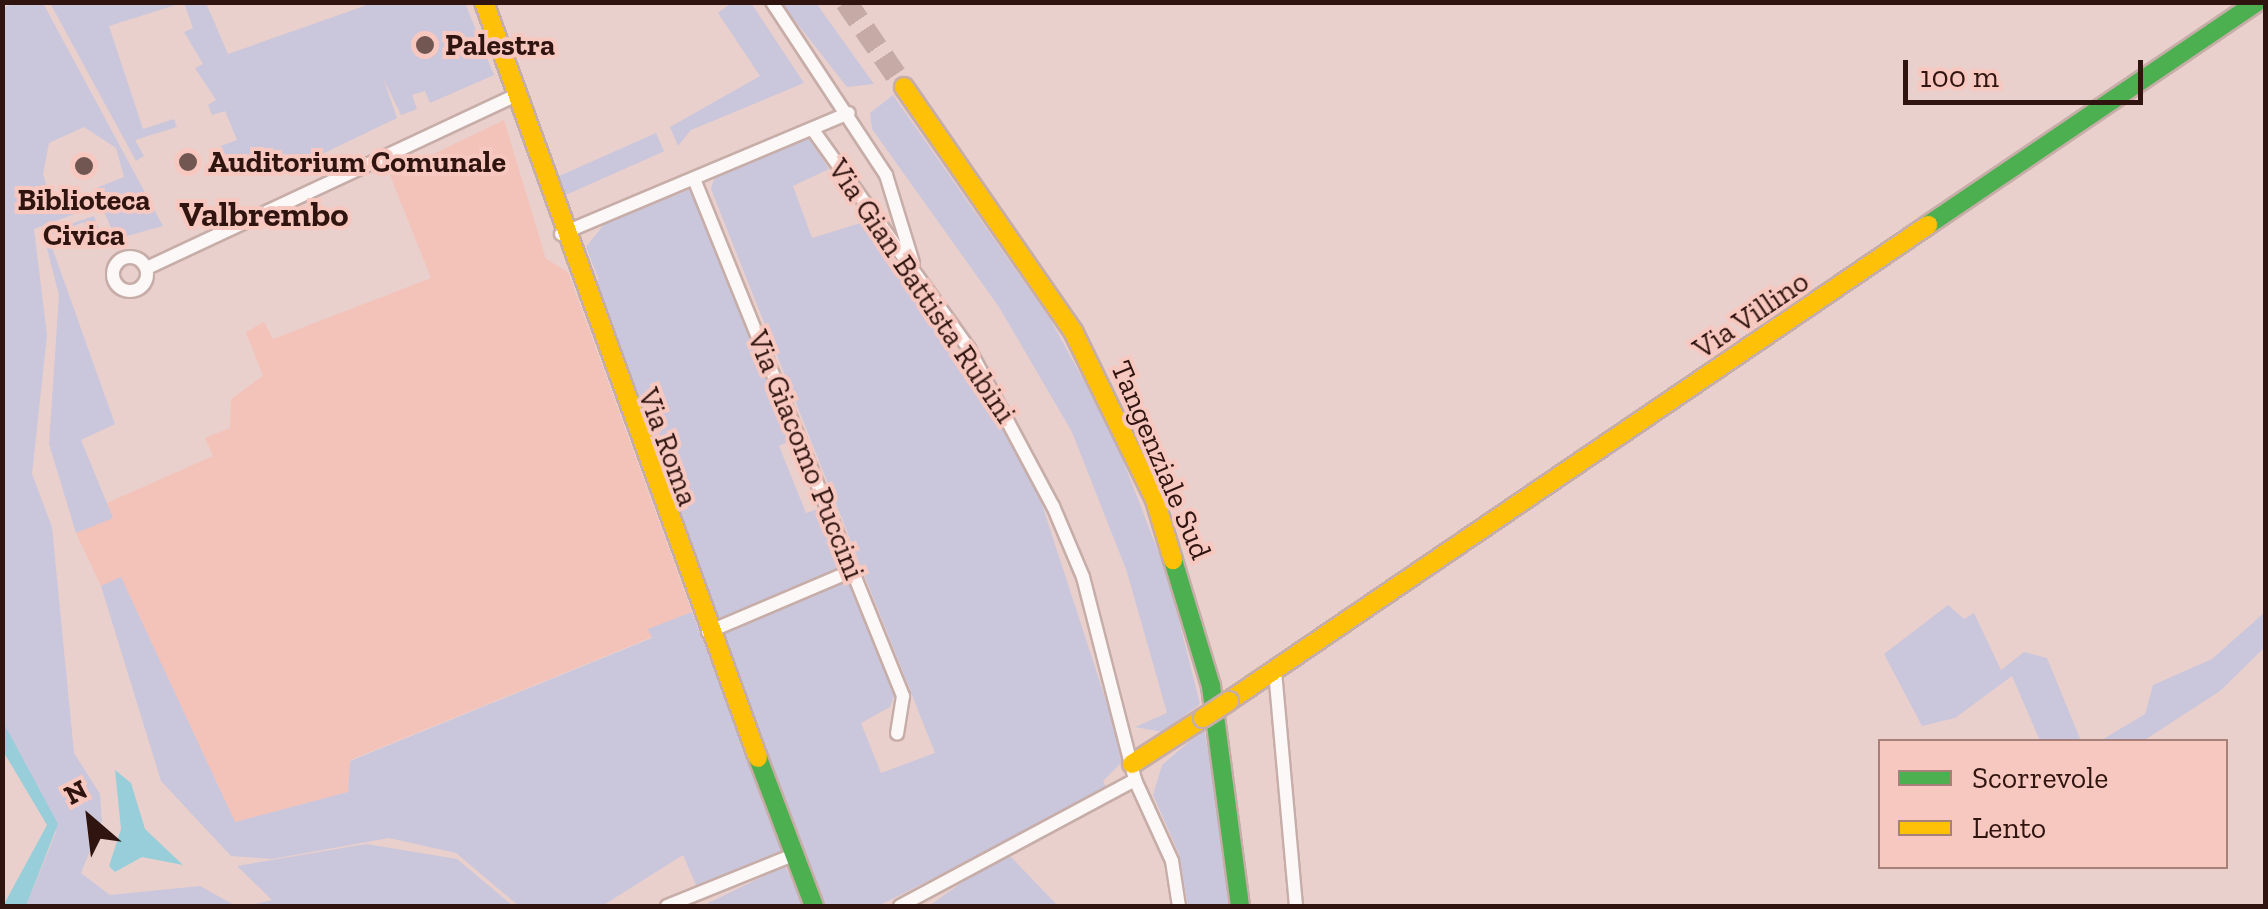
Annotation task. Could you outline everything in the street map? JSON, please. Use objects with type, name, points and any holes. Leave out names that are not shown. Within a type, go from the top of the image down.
[{"type":"main road","name":"Via Roma","points":[[484,2],[560,234],[814,906]]},
{"type":"main road","name":"Via Villino","points":[[1134,772],[2257,2]]},
{"type":"main road","name":"Tangenziale Sud","points":[[904,87],[1072,332],[1155,500],[1214,701],[1240,906]]},
{"type":"street","points":[[772,2],[886,175],[916,275]]},
{"type":"street","points":[[147,268],[516,96]]},
{"type":"street","points":[[560,234],[848,113]]},
{"type":"street","name":"Via Gian Battista Rubini","points":[[813,130],[989,382],[1054,506],[1083,577],[1134,772],[1172,861],[1179,906]]},
{"type":"street","name":"Via Giacomo Puccini","points":[[694,179],[903,696],[897,734]]},
{"type":"street","points":[[708,632],[852,571]]},
{"type":"street","points":[[1275,672],[1296,906]]},
{"type":"street","points":[[900,906],[1134,772]]},
{"type":"street","points":[[667,906],[793,855]]},
{"type":"shaded area","points":[[14,3],[43,3],[163,226],[116,239],[94,189],[124,177],[116,148],[84,127],[49,143],[43,174],[54,211],[86,192],[91,208],[34,229],[47,335],[32,474],[52,527],[74,753],[100,794],[102,821],[81,873],[110,895],[200,886],[236,906],[26,906],[56,832],[3,722],[2,9]]},
{"type":"shaded area","points":[[50,3],[182,3],[109,26],[143,129],[174,119],[177,127],[135,140],[144,156],[136,161]]},
{"type":"shaded area","points":[[184,3],[206,3],[228,54],[373,3],[465,3],[494,75],[430,103],[425,91],[412,95],[417,109],[401,115],[383,78],[397,118],[293,168],[280,159],[230,174],[221,146],[237,140],[225,111],[212,115],[208,105],[216,100],[195,68],[203,64],[184,32],[193,28]]},
{"type":"shaded area","points":[[731,3],[751,3],[804,83],[691,130],[678,146],[670,127],[760,76],[718,13]]},
{"type":"shaded area","points":[[781,3],[816,3],[874,84],[847,87]]},
{"type":"shaded area","points":[[893,95],[1050,319],[1112,432],[1168,577],[1200,704],[1163,732],[1135,727],[1167,713],[1127,572],[1072,432],[999,307],[872,129],[870,113]]},
{"type":"shaded area","points":[[504,120],[546,259],[568,272],[692,612],[649,629],[652,637],[350,760],[348,792],[235,822],[121,578],[101,586],[76,533],[112,518],[107,503],[213,456],[205,438],[230,428],[231,399],[263,376],[246,332],[264,322],[273,339],[431,278],[390,175]]},
{"type":"shaded area","points":[[656,133],[664,151],[565,196],[556,177]]},
{"type":"shaded area","points":[[809,138],[829,169],[793,186],[812,238],[864,222],[933,311],[1035,483],[1125,759],[1103,781],[1108,791],[878,906],[823,906],[587,286],[599,280],[586,247],[606,222],[691,189],[791,440],[779,446],[806,513],[818,509],[834,540],[895,693],[890,707],[861,723],[881,773],[935,753],[711,189],[715,176]]},
{"type":"shaded area","points":[[94,216],[105,243],[92,248],[84,222],[48,236],[115,424],[81,440],[113,518],[76,533],[49,444],[59,295],[43,233]]},
{"type":"shaded area","points":[[121,577],[235,822],[348,792],[350,761],[652,638],[648,629],[692,612],[782,852],[696,885],[683,855],[602,906],[519,906],[456,853],[389,838],[272,859],[231,856],[161,781],[101,586]]},
{"type":"shaded area","points":[[1948,605],[1964,619],[1974,613],[2001,670],[2024,652],[2047,658],[2080,739],[2039,739],[2012,676],[1955,718],[1922,726],[1884,654]]},
{"type":"shaded area","points":[[2265,612],[2265,647],[2220,691],[2146,739],[2103,739],[2145,714],[2153,685],[2212,659]]},
{"type":"shaded area","points":[[1204,729],[1219,806],[1228,906],[1188,906],[1179,854],[1153,795],[1162,765]]},
{"type":"shaded area","points":[[366,844],[457,859],[513,906],[247,906],[272,900],[237,866]]},
{"type":"shaded area","points":[[1009,855],[1058,906],[929,906],[975,873]]},
{"type":"shaded area","points":[[785,866],[804,906],[702,906]]},
{"type":"water","points":[[3,722],[58,824],[26,906],[3,906],[47,825],[3,751]]},
{"type":"water","points":[[115,770],[131,783],[145,829],[183,865],[142,857],[115,872],[109,866],[121,829]]},
{"type":"tunnel","points":[[846,2],[904,87]]},
{"type":"traffic: fast","points":[[1928,225],[2257,2]]},
{"type":"traffic: fast","points":[[1173,560],[1211,686],[1240,906]]},
{"type":"traffic: fast","points":[[758,758],[814,906]]},
{"type":"traffic: slow","points":[[484,2],[758,758]]},
{"type":"traffic: slow","points":[[904,87],[1073,331],[1155,500],[1173,560]]},
{"type":"traffic: slow","points":[[1229,701],[1928,225]]},
{"type":"traffic: slow","points":[[1203,718],[1229,701]]},
{"type":"traffic: slow","points":[[1132,764],[1203,718]]},
{"type":"place","name":"Palestra","points":[[425,45]]},
{"type":"place","name":"Auditorium Comunale","points":[[188,162]]},
{"type":"place","name":"Biblioteca Civica","points":[[84,166]]},
{"type":"district","name":"Valbrembo","points":[[264,214]]}]
